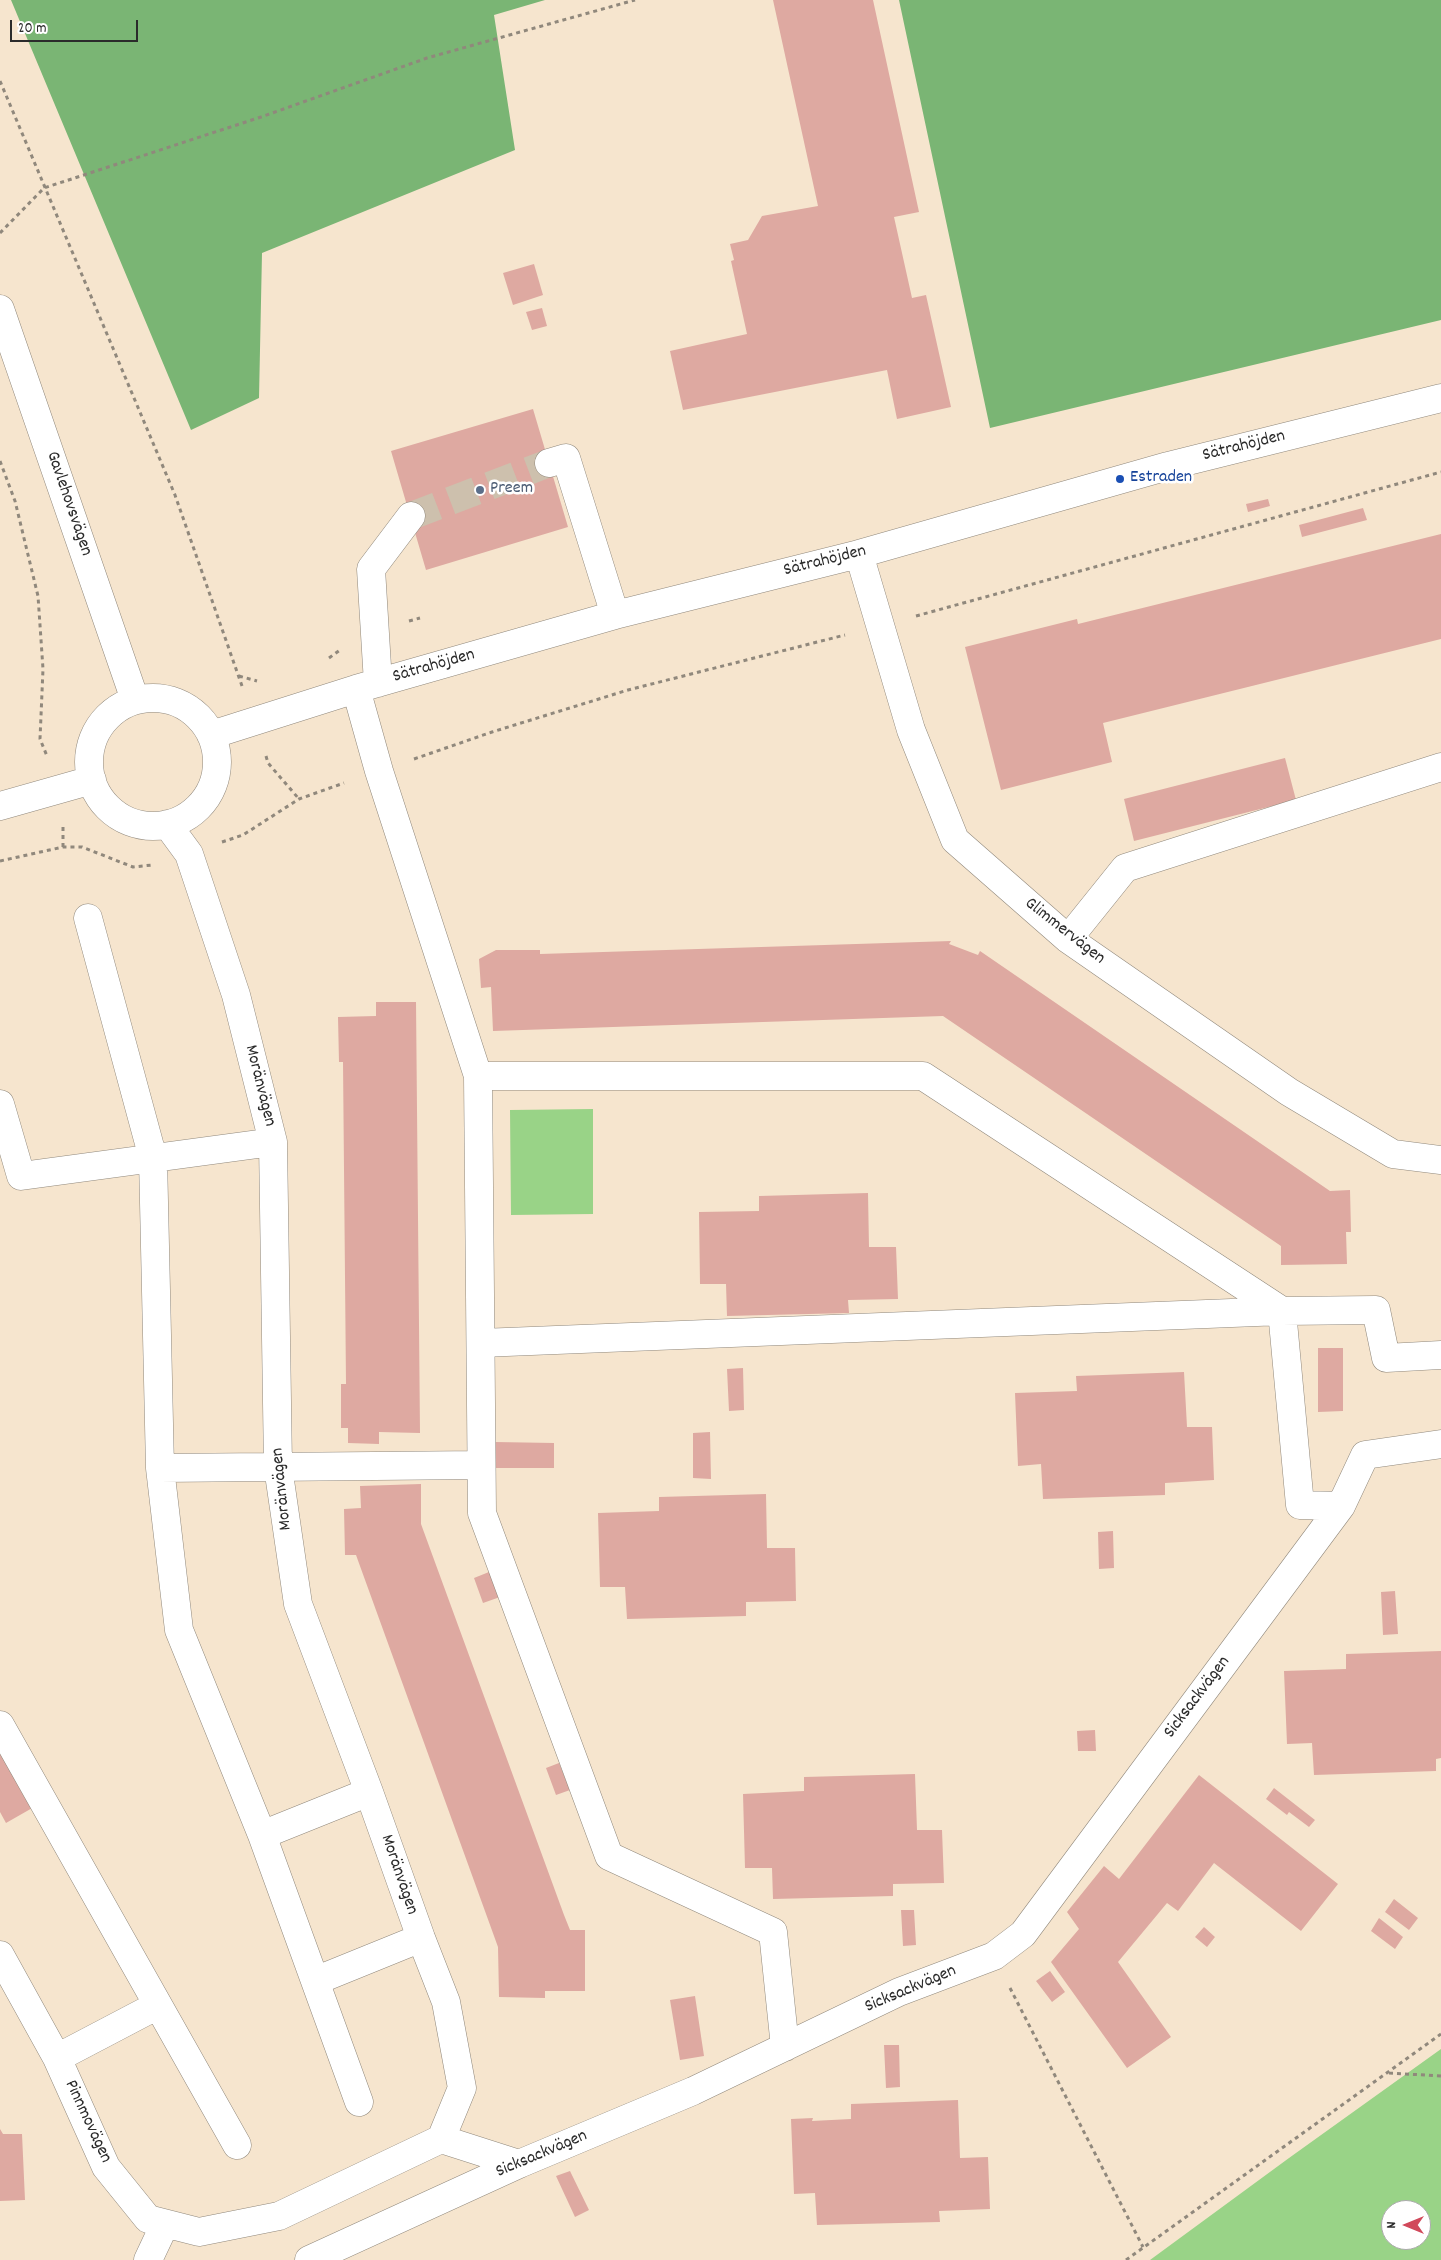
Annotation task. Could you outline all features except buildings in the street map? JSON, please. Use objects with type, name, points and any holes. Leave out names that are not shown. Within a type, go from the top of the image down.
[{"type":"street","name":"Gavlehovsvägen","points":[[0,309],[135,700]]},
{"type":"street","name":"Sätrahöjden","points":[[211,735],[367,686],[615,616],[859,554],[1168,466],[1441,398]]},
{"type":"street","points":[[549,463],[566,458],[615,616]]},
{"type":"street","points":[[411,516],[371,569],[374,632],[367,686],[379,771],[478,1076],[482,1513],[609,1856],[773,1932],[785,2047]]},
{"type":"street","name":"Glimmervägen","points":[[859,554],[911,730],[955,840],[1068,939],[1288,1092],[1393,1154],[1441,1160]]},
{"type":"street","points":[[153,697],[172,700],[188,708],[202,720],[211,735],[217,753],[216,772],[210,790],[200,806],[185,817],[168,824],[148,826],[130,821],[113,812],[100,798],[92,780],[89,760],[93,740],[102,722],[117,708],[135,700],[153,697]]},
{"type":"street","points":[[1068,939],[1125,868],[1441,767]]},
{"type":"street","points":[[0,806],[92,780]]},
{"type":"street","name":"Moränvägen","points":[[168,824],[189,854],[236,994],[273,1142],[278,1467],[298,1604],[446,2002],[462,2088],[441,2139]]},
{"type":"street","points":[[88,918],[153,1158],[160,1468],[179,1630],[262,1835],[359,2102]]},
{"type":"street","points":[[478,1076],[923,1076],[1282,1311]]},
{"type":"street","points":[[0,1104],[21,1176],[273,1142]]},
{"type":"street","points":[[480,1344],[1282,1311],[1376,1310],[1386,1358],[1441,1355]]},
{"type":"street","points":[[1282,1311],[1300,1505],[1341,1506]]},
{"type":"street","name":"Sicksackvägen","points":[[309,2260],[519,2164],[693,2091],[899,1992],[994,1956],[1022,1934],[1341,1506],[1365,1455],[1441,1444]]},
{"type":"street","points":[[160,1468],[481,1465]]},
{"type":"street","points":[[0,1725],[237,2145]]},
{"type":"street","points":[[262,1835],[369,1792]]},
{"type":"street","points":[[315,1981],[421,1938]]},
{"type":"street","name":"Pinnmovägen","points":[[0,1955],[57,2058],[106,2167],[148,2220],[199,2232],[279,2216],[441,2139]]},
{"type":"street","points":[[57,2058],[158,2005]]},
{"type":"street","points":[[441,2139],[519,2164]]},
{"type":"street","points":[[148,2260],[165,2224]]},
{"type":"path","points":[[0,233],[44,188],[261,117],[427,58],[635,0]]},
{"type":"path","points":[[0,81],[175,495],[238,676],[263,682]]},
{"type":"path","points":[[0,461],[15,501],[38,596],[43,669],[40,739],[61,790],[63,847]]},
{"type":"path","points":[[324,662],[355,638],[420,618]]},
{"type":"path","points":[[994,1956],[1143,2247]]},
{"type":"path","points":[[1126,2260],[1441,2034]]},
{"type":"path","points":[[1388,2073],[1441,2076]]},
{"type":"green space","points":[[11,0],[545,0],[494,15],[515,150],[262,253],[259,398],[191,430]]},
{"type":"green space","points":[[899,0],[1441,0],[1441,320],[990,428]]},
{"type":"green space","points":[[593,1109],[593,1214],[511,1215],[510,1110]]},
{"type":"green space","points":[[1441,2049],[1441,2260],[1150,2260],[1289,2158]]},
{"type":"tunnel","points":[[411,516],[549,463]]},
{"type":"place","name":"Estraden","points":[[1120,479]]},
{"type":"place","name":"Preem","points":[[480,490]]}]
